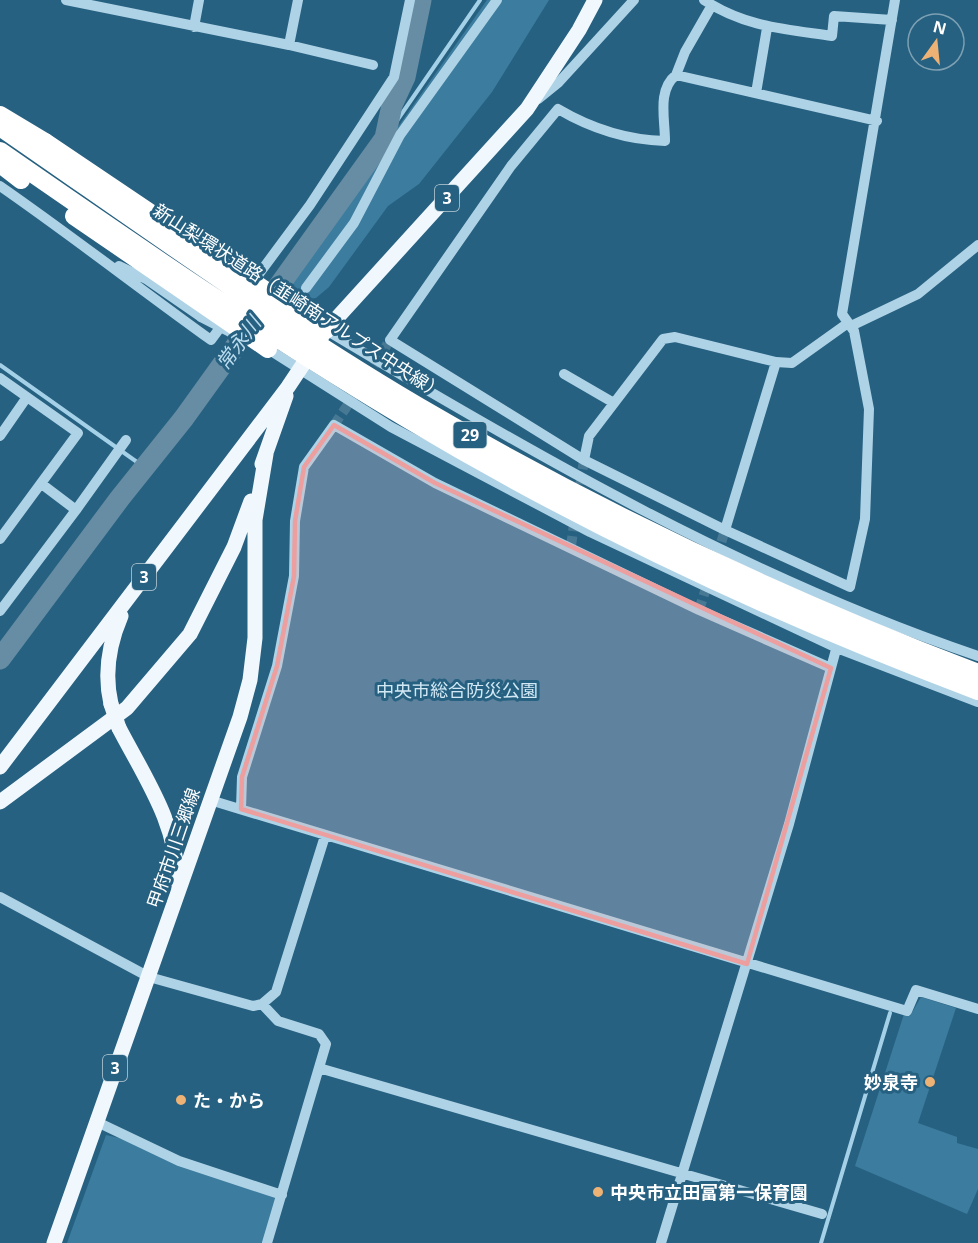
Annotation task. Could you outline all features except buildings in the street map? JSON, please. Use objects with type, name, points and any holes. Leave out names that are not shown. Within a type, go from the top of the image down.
[{"type":"highway","points":[[0,115],[45,142],[326,330]]},
{"type":"highway","name":"新山梨環状道路（韮崎南アルプス中央線）","points":[[0,128],[338,356],[481,441],[700,556],[847,621],[978,674]]},
{"type":"highway","name":"29","points":[[0,151],[285,343],[484,462],[696,572],[849,640],[978,691]]},
{"type":"highway","points":[[0,164],[268,349]]},
{"type":"main road","name":"甲府市川三郷線","points":[[0,767],[288,387],[326,330],[527,108],[579,30],[595,0]]},
{"type":"main road","name":"甲府市川三郷線","points":[[0,802],[127,708],[190,634],[234,547],[288,387]]},
{"type":"main road","name":"甲府市川三郷線","points":[[54,1243],[95,1121],[149,977],[240,717],[250,680],[256,615],[255,520],[266,454]]},
{"type":"main road","points":[[130,595],[116,628],[108,659],[107,686],[118,728],[166,819],[175,845],[177,893]]},
{"type":"street","points":[[66,0],[97,3],[194,27],[289,45],[373,65]]},
{"type":"street","points":[[194,27],[199,0]]},
{"type":"street","points":[[289,45],[298,0]]},
{"type":"street","points":[[0,186],[105,259],[133,283],[211,340],[310,205],[394,77],[410,0]]},
{"type":"street","points":[[306,288],[354,224],[400,135],[497,0]]},
{"type":"street","points":[[527,108],[559,82],[634,0]]},
{"type":"street","points":[[661,1243],[747,964],[837,648],[866,519],[869,409],[854,330],[842,315],[877,121],[895,0]]},
{"type":"street","points":[[850,587],[724,531],[584,460],[390,340],[511,166],[558,110],[587,126],[639,140],[665,141],[664,93],[669,80],[676,75],[684,52],[708,3],[737,18],[767,28],[832,36],[834,16],[892,20]]},
{"type":"street","points":[[756,93],[767,28]]},
{"type":"street","points":[[676,75],[877,121]]},
{"type":"street","points":[[584,460],[589,436],[663,339],[675,337],[776,362],[792,363],[849,325],[918,294],[978,245]]},
{"type":"street","points":[[105,259],[146,279],[213,326],[268,349],[391,427],[590,532],[837,648],[978,702]]},
{"type":"street","points":[[326,330],[517,443],[640,508],[768,571],[847,605],[978,656]]},
{"type":"street","points":[[724,531],[776,362]]},
{"type":"street","points":[[564,374],[614,403]]},
{"type":"street","points":[[0,378],[78,434],[43,485],[0,539]]},
{"type":"street","points":[[0,436],[27,397]]},
{"type":"street","points":[[241,809],[242,777],[277,666],[294,576],[295,521],[303,467],[334,426],[435,483],[699,610],[831,668]]},
{"type":"street","points":[[0,611],[126,440]]},
{"type":"street","points":[[43,485],[76,510]]},
{"type":"street","points":[[210,800],[907,1011],[916,990],[978,1009]]},
{"type":"street","points":[[0,897],[149,977],[240,1004],[262,1004],[276,992],[325,836]]},
{"type":"street","points":[[262,1004],[278,1021],[320,1034],[326,1044],[267,1243]]},
{"type":"street","points":[[319,1068],[681,1175],[822,1214]]},
{"type":"street","points":[[95,1121],[179,1161],[282,1195]]},
{"type":"highlighted area","points":[[334,425],[435,483],[831,668],[747,964],[241,809],[242,777],[277,666],[294,576],[295,521],[304,467]]},
{"type":"green space","points":[[487,0],[549,0],[492,92],[419,184],[388,206],[329,287],[316,298],[297,300],[283,291]]},
{"type":"green space","name":"中央市総合防災公園","points":[[334,426],[435,483],[831,668],[747,964],[241,809],[242,777],[277,666],[304,467]]},
{"type":"green space","name":"妙泉寺","points":[[921,997],[956,1008],[918,1123],[957,1137],[957,1143],[978,1149],[978,1189],[967,1214],[855,1166],[904,1014],[910,1016]]},
{"type":"green space","points":[[106,1135],[137,1142],[277,1199],[264,1243],[67,1243]]},
{"type":"waterway","name":"常永川","points":[[0,659],[120,498],[184,418],[385,138],[392,105],[405,77],[421,0]]},
{"type":"waterway","points":[[385,138],[480,0]]},
{"type":"waterway","points":[[0,365],[144,467]]},
{"type":"waterway","points":[[821,1243],[890,1013]]},
{"type":"tunnel","points":[[366,378],[390,340]]},
{"type":"tunnel","points":[[334,425],[354,396]]},
{"type":"tunnel","points":[[578,499],[584,460]]},
{"type":"tunnel","points":[[571,546],[575,517]]},
{"type":"tunnel","points":[[717,556],[725,530]]},
{"type":"tunnel","points":[[699,610],[709,579]]},
{"type":"place","name":"妙泉寺","points":[[930,1082]]},
{"type":"place","name":"た・から","points":[[181,1100]]},
{"type":"place","name":"中央市立田富第一保育園","points":[[598,1192]]}]
